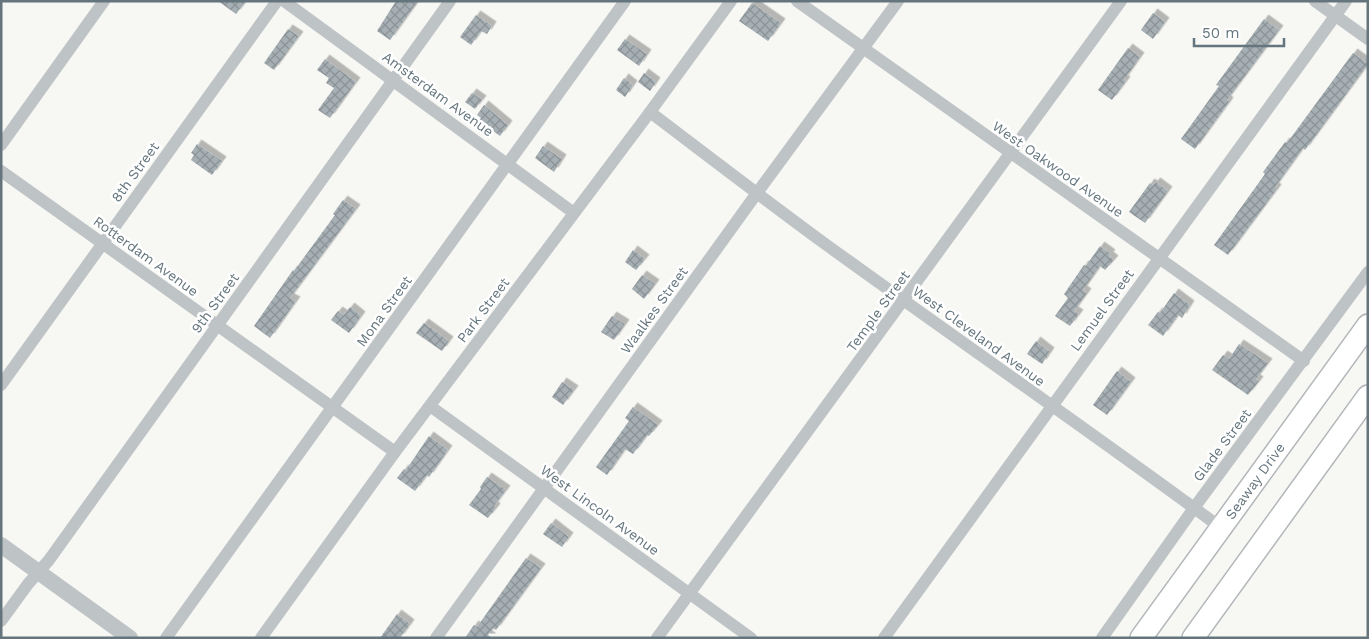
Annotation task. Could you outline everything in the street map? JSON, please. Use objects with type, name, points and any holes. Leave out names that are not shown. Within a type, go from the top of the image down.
[{"type":"highway","name":"Seaway Drive","points":[[1141,638],[1368,325]]},
{"type":"highway","points":[[1192,638],[1368,396]]},
{"type":"street","points":[[1,144],[104,1]]},
{"type":"street","name":"8th Street","points":[[1,385],[277,1]]},
{"type":"street","name":"Amsterdam Avenue","points":[[284,1],[574,213]]},
{"type":"street","name":"9th Street","points":[[1,620],[54,552],[450,1]]},
{"type":"street","name":"Mona Street","points":[[166,638],[624,1]]},
{"type":"street","name":"Park Street","points":[[261,638],[395,452],[731,1]]},
{"type":"street","name":"West Oakwood Avenue","points":[[797,1],[863,50],[1304,361]]},
{"type":"street","name":"Waalkes Street","points":[[436,638],[756,193],[898,1]]},
{"type":"street","name":"Temple Street","points":[[657,638],[1121,1]]},
{"type":"street","points":[[1315,1],[1368,39]]},
{"type":"street","name":"Lemuel Street","points":[[884,638],[1346,1]]},
{"type":"street","name":"West Cleveland Avenue","points":[[650,112],[756,193],[1051,406],[1126,457],[1220,527]]},
{"type":"street","name":"Rotterdam Avenue","points":[[1,171],[395,452]]},
{"type":"street","name":"Glade Street","points":[[1102,638],[1194,508],[1368,272]]},
{"type":"street","name":"West Lincoln Avenue","points":[[430,406],[751,638]]},
{"type":"street","points":[[1,545],[130,638]]},
{"type":"building","points":[[218,1],[246,1],[236,14]]},
{"type":"building","points":[[396,1],[418,1],[390,40],[377,31]]},
{"type":"building","points":[[752,3],[781,23],[768,41],[739,21]]},
{"type":"building","points":[[1153,13],[1165,22],[1153,39],[1141,30]]},
{"type":"building","points":[[476,15],[492,26],[487,34],[481,31],[471,45],[460,37]]},
{"type":"building","points":[[1264,19],[1279,30],[1227,100],[1229,102],[1195,149],[1181,139],[1219,86],[1216,85]]},
{"type":"building","points":[[288,29],[299,36],[274,70],[264,63]]},
{"type":"building","points":[[625,39],[647,54],[639,66],[617,50]]},
{"type":"building","points":[[1128,48],[1140,57],[1112,100],[1098,90]]},
{"type":"building","points":[[1353,53],[1368,64],[1305,150],[1303,148],[1275,187],[1277,189],[1228,255],[1214,245],[1265,174],[1263,172],[1285,142],[1287,143]]},
{"type":"building","points":[[325,59],[356,82],[330,118],[318,110],[334,88],[326,83],[329,78],[317,70]]},
{"type":"building","points":[[644,73],[656,82],[650,91],[638,82]]},
{"type":"building","points":[[624,78],[633,85],[625,97],[616,90]]},
{"type":"building","points":[[472,93],[482,100],[475,109],[465,102]]},
{"type":"building","points":[[484,105],[508,125],[500,136],[479,121],[481,118],[477,115]]},
{"type":"building","points":[[197,144],[222,161],[212,175],[191,160],[194,155],[191,153]]},
{"type":"building","points":[[543,146],[562,159],[554,172],[535,158]]},
{"type":"building","points":[[1156,182],[1168,191],[1145,223],[1129,212],[1150,183],[1153,185]]},
{"type":"building","points":[[343,200],[356,209],[290,298],[296,301],[270,338],[254,326],[293,270],[335,215],[333,214]]},
{"type":"building","points":[[1100,246],[1111,254],[1109,256],[1114,260],[1105,270],[1100,266],[1083,290],[1087,293],[1074,311],[1079,314],[1070,326],[1055,316],[1068,298],[1064,294]]},
{"type":"building","points":[[633,250],[645,259],[636,270],[625,262]]},
{"type":"building","points":[[642,275],[655,284],[644,299],[632,289]]},
{"type":"building","points":[[1174,293],[1190,305],[1182,318],[1178,315],[1163,336],[1148,325],[1158,312],[1160,313]]},
{"type":"building","points":[[350,307],[361,316],[349,333],[331,320],[338,311],[344,315]]},
{"type":"building","points":[[612,316],[625,324],[614,340],[601,332]]},
{"type":"building","points":[[424,323],[449,341],[442,351],[416,333]]},
{"type":"building","points":[[1036,341],[1050,352],[1042,364],[1027,354]]},
{"type":"building","points":[[1239,344],[1268,363],[1256,379],[1259,381],[1248,395],[1212,370],[1223,355],[1229,359]]},
{"type":"building","points":[[1117,371],[1131,382],[1107,415],[1093,405]]},
{"type":"building","points":[[562,382],[574,390],[563,405],[552,397]]},
{"type":"building","points":[[633,407],[658,425],[649,436],[647,435],[633,454],[625,449],[607,475],[596,467],[629,421],[625,418]]},
{"type":"building","points":[[429,436],[448,450],[429,477],[427,475],[415,491],[397,478],[404,469],[406,470]]},
{"type":"building","points":[[487,477],[506,490],[488,518],[469,505]]},
{"type":"building","points":[[551,523],[569,537],[562,547],[543,534]]},
{"type":"building","points":[[526,558],[541,568],[496,630],[493,628],[488,635],[492,638],[465,638],[474,625],[477,627]]},
{"type":"building","points":[[397,614],[410,624],[400,638],[380,638]]}]
